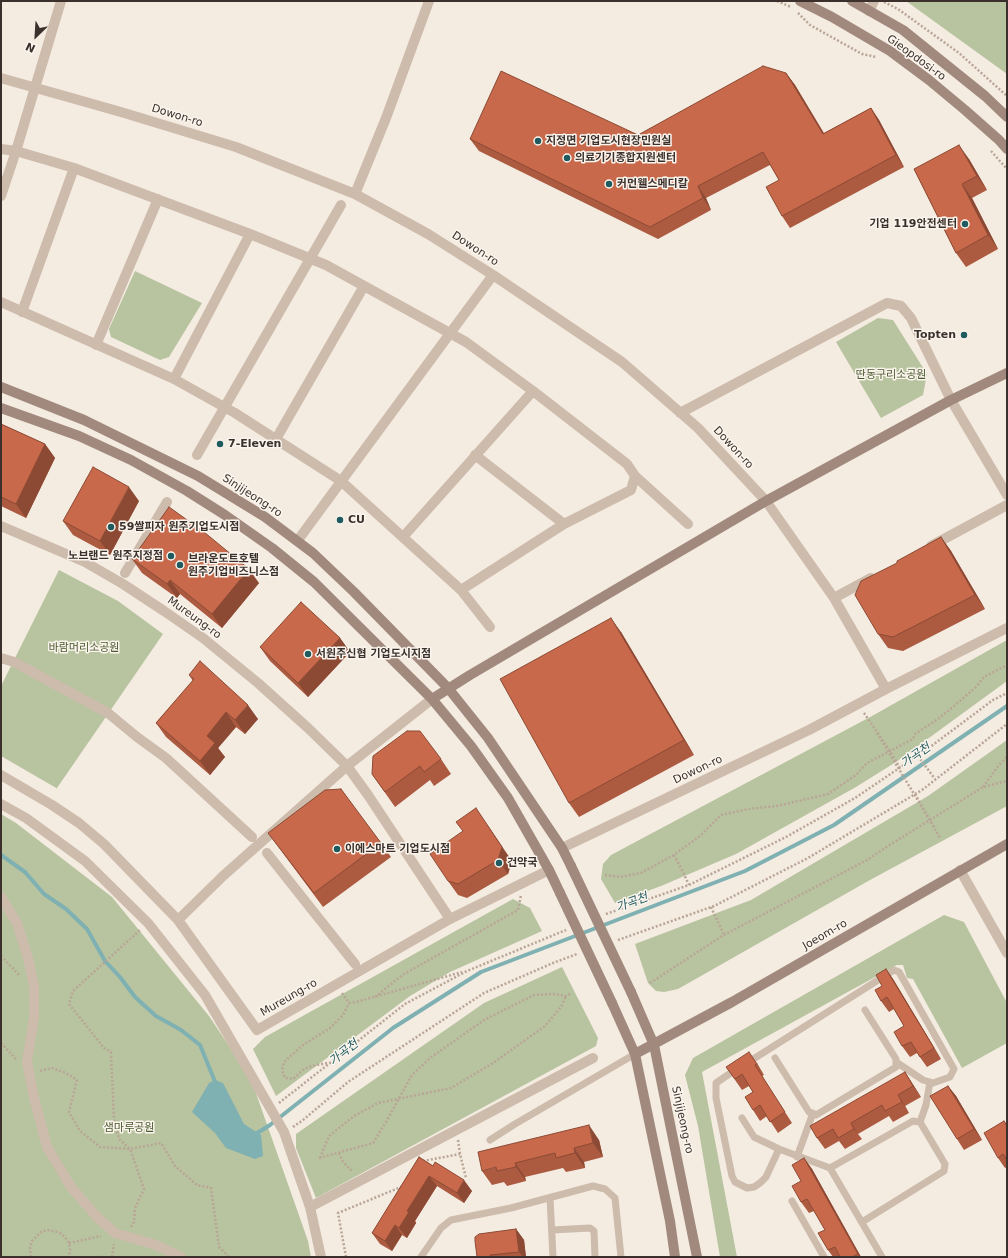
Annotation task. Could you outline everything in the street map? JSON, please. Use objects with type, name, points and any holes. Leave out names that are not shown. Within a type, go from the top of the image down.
[{"type":"street","points":[[1,196],[61,1]]},
{"type":"street","points":[[355,194],[386,118],[429,1]]},
{"type":"street","name":"Gieopdosi-ro","points":[[852,1],[903,30],[985,96],[1007,117]]},
{"type":"street","points":[[869,11],[874,1]]},
{"type":"street","name":"Gieopdosi-ro","points":[[796,4],[832,17],[890,51],[929,80],[1000,140],[1007,149]]},
{"type":"street","name":"Dowon-ro","points":[[1,78],[236,147],[355,194],[428,234],[493,275],[622,362],[698,428],[766,501],[834,598],[886,689]]},
{"type":"street","points":[[1,149],[16,151],[74,168],[279,245],[326,265],[451,333],[466,342],[533,391],[627,464],[635,476],[688,524]]},
{"type":"street","points":[[22,312],[74,168]]},
{"type":"street","points":[[96,345],[158,200]]},
{"type":"street","points":[[197,455],[341,205]]},
{"type":"street","points":[[174,379],[250,234]]},
{"type":"street","points":[[298,540],[493,275]]},
{"type":"street","points":[[276,439],[364,286]]},
{"type":"street","points":[[1,302],[174,379],[225,407],[341,481],[461,590],[490,627]]},
{"type":"street","points":[[680,413],[887,303],[901,306],[911,318],[952,400],[1007,495]]},
{"type":"street","points":[[178,920],[223,876],[347,766],[432,698],[766,501],[952,400],[1007,373]]},
{"type":"street","name":"Sinjijeong-ro","points":[[1,387],[84,420],[198,476],[243,503],[298,540],[354,592],[448,688],[488,738],[562,848],[631,992],[654,1045],[696,1257]]},
{"type":"street","points":[[403,537],[533,391]]},
{"type":"street","points":[[1,408],[79,436],[130,460],[187,491],[225,515],[272,548],[314,582],[432,698],[471,746],[508,798],[549,870],[635,1054],[670,1221],[675,1257]]},
{"type":"street","points":[[475,456],[564,524]]},
{"type":"street","points":[[461,590],[564,524],[631,490],[635,476]]},
{"type":"street","points":[[125,572],[167,502]]},
{"type":"street","points":[[924,550],[1007,505]]},
{"type":"street","name":"Mureung-ro","points":[[1,526],[85,562],[123,584],[164,610],[203,638],[258,683],[347,766],[368,795],[450,919]]},
{"type":"street","points":[[834,598],[882,572]]},
{"type":"street","name":"Dowon-ro","points":[[562,848],[809,730],[1007,628]]},
{"type":"street","points":[[1,658],[14,662],[108,713],[166,758],[252,837]]},
{"type":"street","name":"Mureung-ro","points":[[1,775],[52,804],[79,823],[104,844],[178,920],[257,1030],[450,919],[549,870]]},
{"type":"street","points":[[1,804],[26,818],[85,861],[148,923],[205,995],[284,1132],[310,1207],[321,1257]]},
{"type":"street","name":"Joeom-ro","points":[[635,1054],[654,1045],[843,939],[1007,844]]},
{"type":"street","points":[[267,853],[355,964]]},
{"type":"street","points":[[960,870],[1007,953]]},
{"type":"street","points":[[1,897],[17,923],[28,958],[34,990],[34,1018],[27,1062],[34,1098],[47,1147],[71,1187],[97,1217],[120,1234],[156,1245],[181,1257]]},
{"type":"street","points":[[310,1207],[593,1058]]},
{"type":"lane","points":[[779,1149],[766,1177],[760,1183],[754,1187],[747,1188],[735,1182],[732,1176],[716,1098],[716,1083],[768,1048],[894,970],[899,972],[954,1069],[950,1076],[933,1083],[923,1080],[896,1062]]},
{"type":"lane","points":[[775,1058],[809,1112],[816,1114],[896,1067],[896,1059],[865,1010]]},
{"type":"lane","points":[[490,1140],[635,1054]]},
{"type":"lane","points":[[920,1122],[926,1105],[930,1082]]},
{"type":"lane","points":[[797,1157],[813,1113]]},
{"type":"lane","points":[[742,1118],[754,1137],[797,1157],[830,1168],[882,1257]]},
{"type":"lane","points":[[830,1168],[913,1121],[920,1122]]},
{"type":"lane","points":[[862,1222],[944,1171],[945,1164],[920,1122]]},
{"type":"lane","points":[[422,1257],[441,1228],[451,1220],[511,1208],[593,1186],[605,1189],[615,1198],[621,1257]]},
{"type":"lane","points":[[550,1198],[553,1257]]},
{"type":"lane","points":[[792,1202],[824,1257]]},
{"type":"lane","points":[[552,1230],[590,1228],[594,1230],[595,1257]]},
{"type":"path","points":[[777,1],[796,4]]},
{"type":"path","points":[[881,1],[898,9],[958,52],[1007,96]]},
{"type":"path","points":[[797,12],[810,25],[862,54],[878,57]]},
{"type":"path","points":[[990,148],[1007,169]]},
{"type":"path","points":[[605,875],[620,877],[642,872],[674,855],[700,836],[721,815],[748,809],[777,806],[828,794],[856,775],[867,763],[912,738],[915,734],[938,719],[976,687],[984,677],[1007,665]]},
{"type":"path","points":[[935,779],[920,755],[993,700],[1007,693]]},
{"type":"path","points":[[863,712],[900,768]]},
{"type":"path","points":[[615,941],[711,907],[808,858],[915,794],[1007,724]]},
{"type":"path","points":[[877,733],[934,826]]},
{"type":"path","points":[[983,787],[999,765],[1007,757]]},
{"type":"path","points":[[650,983],[724,935],[867,860],[983,787],[1007,781]]},
{"type":"path","points":[[915,794],[940,838]]},
{"type":"path","points":[[674,855],[689,885]]},
{"type":"path","points":[[375,997],[404,974],[518,910],[522,891]]},
{"type":"path","points":[[711,907],[724,935]]},
{"type":"path","points":[[69,1243],[120,1234],[134,1222],[135,1208],[144,1189],[130,1149],[119,1138],[114,1120],[111,1052],[104,1048],[69,1004],[73,991],[143,927]]},
{"type":"path","points":[[284,1132],[303,1120],[348,1082],[484,993],[553,963],[581,953]]},
{"type":"path","points":[[1,956],[34,990]]},
{"type":"path","points":[[329,1063],[304,1069],[293,1079],[285,1078],[282,1070],[284,1062],[303,1045],[330,1028],[343,1015],[350,1003],[466,971]]},
{"type":"path","points":[[340,990],[350,1003]]},
{"type":"path","points":[[566,996],[561,1007],[545,1026],[493,1063],[451,1088],[398,1098],[378,1103],[354,1116],[330,1136],[320,1158],[373,1144],[398,1098],[412,1075],[430,1058],[484,1020],[534,995],[553,994],[566,996],[572,993]]},
{"type":"path","points":[[29,1073],[52,1068],[66,1073],[77,1080],[69,1112],[80,1131],[100,1147],[130,1149],[162,1143],[175,1166],[197,1185],[211,1188],[219,1247],[229,1257]]},
{"type":"path","points":[[457,1129],[460,1154],[466,1178]]},
{"type":"path","points":[[339,1153],[343,1162],[360,1180]]},
{"type":"path","points":[[418,1162],[460,1154]]},
{"type":"path","points":[[346,1257],[338,1213],[401,1187],[405,1180]]},
{"type":"path","points":[[31,1257],[30,1247],[32,1241],[41,1232],[47,1230],[60,1233],[65,1237],[69,1243],[69,1257]]},
{"type":"path","points":[[96,1257],[102,1257]]},
{"type":"green space","points":[[906,1],[1007,1],[1007,74]]},
{"type":"green space","points":[[135,271],[202,303],[169,357],[160,360],[111,337],[109,329]]},
{"type":"green space","name":"딴동구리소공원","points":[[878,318],[893,320],[927,374],[923,395],[881,418],[836,342]]},
{"type":"green space","name":"바람머리소공원","points":[[59,570],[118,601],[163,634],[57,788],[58,789],[1,756],[1,686]]},
{"type":"green space","points":[[1007,640],[1007,681],[896,762],[856,787],[736,854],[661,886],[615,903],[601,879],[603,864],[611,855],[872,716]]},
{"type":"green space","points":[[1007,740],[1007,806],[870,880],[678,989],[664,992],[656,991],[648,983],[635,944],[751,900],[928,796]]},
{"type":"green space","name":"샘마루공원","points":[[1,814],[16,823],[112,897],[209,1016],[251,1079],[308,1241],[311,1257],[1,1257]]},
{"type":"green space","points":[[513,899],[530,908],[542,931],[450,972],[410,996],[276,1096],[253,1049],[265,1037]]},
{"type":"green space","points":[[944,915],[964,922],[1007,1003],[1007,1043],[962,1068],[913,979],[907,978],[903,965],[897,965],[702,1072],[737,1257],[720,1257],[698,1126],[685,1075],[693,1058]]},
{"type":"green space","points":[[562,967],[598,1038],[596,1046],[316,1198],[296,1148],[296,1134],[484,1003]]},
{"type":"water","points":[[215,1080],[223,1083],[244,1124],[261,1135],[263,1156],[255,1159],[226,1148],[215,1133],[192,1112],[209,1083]]},
{"type":"building","points":[[763,66],[786,73],[823,134],[871,108],[896,155],[782,216],[766,187],[779,180],[763,152],[698,186],[703,198],[650,227],[470,139],[501,71],[638,135]]},
{"type":"building","name":"기업 119안전센터","points":[[959,145],[977,176],[962,184],[988,235],[956,253],[914,169]]},
{"type":"building","points":[[1,424],[45,444],[16,504],[1,497]]},
{"type":"building","points":[[93,467],[129,487],[100,541],[63,521]]},
{"type":"building","points":[[169,507],[204,532],[249,569],[212,614],[170,580],[167,584],[132,559]]},
{"type":"building","points":[[941,537],[975,595],[893,637],[878,634],[855,595],[861,581],[897,563],[897,561]]},
{"type":"building","points":[[301,602],[340,638],[298,683],[260,647]]},
{"type":"building","points":[[611,618],[684,740],[569,803],[500,679]]},
{"type":"building","points":[[200,661],[248,705],[235,720],[226,712],[207,736],[215,743],[200,761],[156,723],[194,679],[189,675]]},
{"type":"building","points":[[407,731],[420,731],[441,759],[424,772],[420,766],[385,792],[372,774],[373,756]]},
{"type":"building","points":[[341,789],[381,843],[314,893],[268,833],[325,790]]},
{"type":"building","points":[[476,808],[502,847],[498,860],[458,884],[448,881],[430,854],[463,831],[456,822]]},
{"type":"building","points":[[886,969],[934,1048],[920,1057],[911,1042],[902,1046],[894,1032],[904,1026],[887,997],[881,1001],[875,990],[882,986],[876,975]]},
{"type":"building","points":[[749,1052],[757,1064],[755,1065],[785,1112],[770,1122],[760,1105],[753,1110],[745,1097],[753,1092],[742,1074],[735,1079],[726,1067]]},
{"type":"building","points":[[905,1072],[913,1086],[898,1095],[902,1102],[885,1111],[882,1105],[851,1123],[854,1129],[838,1138],[833,1129],[817,1138],[810,1126]]},
{"type":"building","points":[[948,1086],[974,1129],[957,1139],[930,1096]]},
{"type":"building","points":[[1004,1121],[1007,1126],[1007,1160],[1003,1154],[998,1158],[984,1133]]},
{"type":"building","points":[[589,1125],[593,1143],[574,1148],[575,1153],[556,1158],[555,1153],[515,1163],[516,1167],[497,1171],[496,1167],[482,1171],[478,1152]]},
{"type":"building","points":[[419,1157],[433,1166],[435,1162],[464,1180],[457,1193],[429,1176],[407,1211],[409,1212],[399,1228],[395,1225],[385,1241],[372,1233]]},
{"type":"building","points":[[804,1158],[858,1254],[852,1257],[840,1257],[835,1247],[828,1250],[818,1233],[825,1230],[807,1199],[801,1202],[792,1186],[801,1181],[792,1165]]},
{"type":"building","points":[[516,1229],[519,1252],[490,1255],[490,1257],[477,1257],[475,1237],[479,1234]]},
{"type":"waterway","name":"가곡천","points":[[254,1135],[270,1125],[393,1028],[481,972],[745,871],[834,825],[1007,706]]},
{"type":"waterway","points":[[1,855],[25,872],[44,894],[66,909],[87,929],[105,961],[120,977],[135,997],[156,1016],[181,1030],[200,1045],[216,1084]]},
{"type":"place","name":"지정면 기업도시현장민원실","points":[[538,141]]},
{"type":"place","name":"의료기기종합지원센터","points":[[567,158]]},
{"type":"place","name":"커먼웰스메디칼","points":[[609,184]]},
{"type":"place","name":"기업 119안전센터","points":[[965,224]]},
{"type":"place","name":"Topten","points":[[964,335]]},
{"type":"place","name":"7-Eleven","points":[[220,444]]},
{"type":"place","name":"CU","points":[[340,520]]},
{"type":"place","name":"59쌀피자 원주기업도시점","points":[[111,527]]},
{"type":"place","name":"노브랜드 원주지정점","points":[[171,556]]},
{"type":"place","name":"브라운도트호텔 원주기업비즈니스점","points":[[180,565]]},
{"type":"place","name":"서원주신협 기업도시지점","points":[[308,654]]},
{"type":"place","name":"이에스마트 기업도시점","points":[[337,849]]},
{"type":"place","name":"건약국","points":[[499,863]]}]
